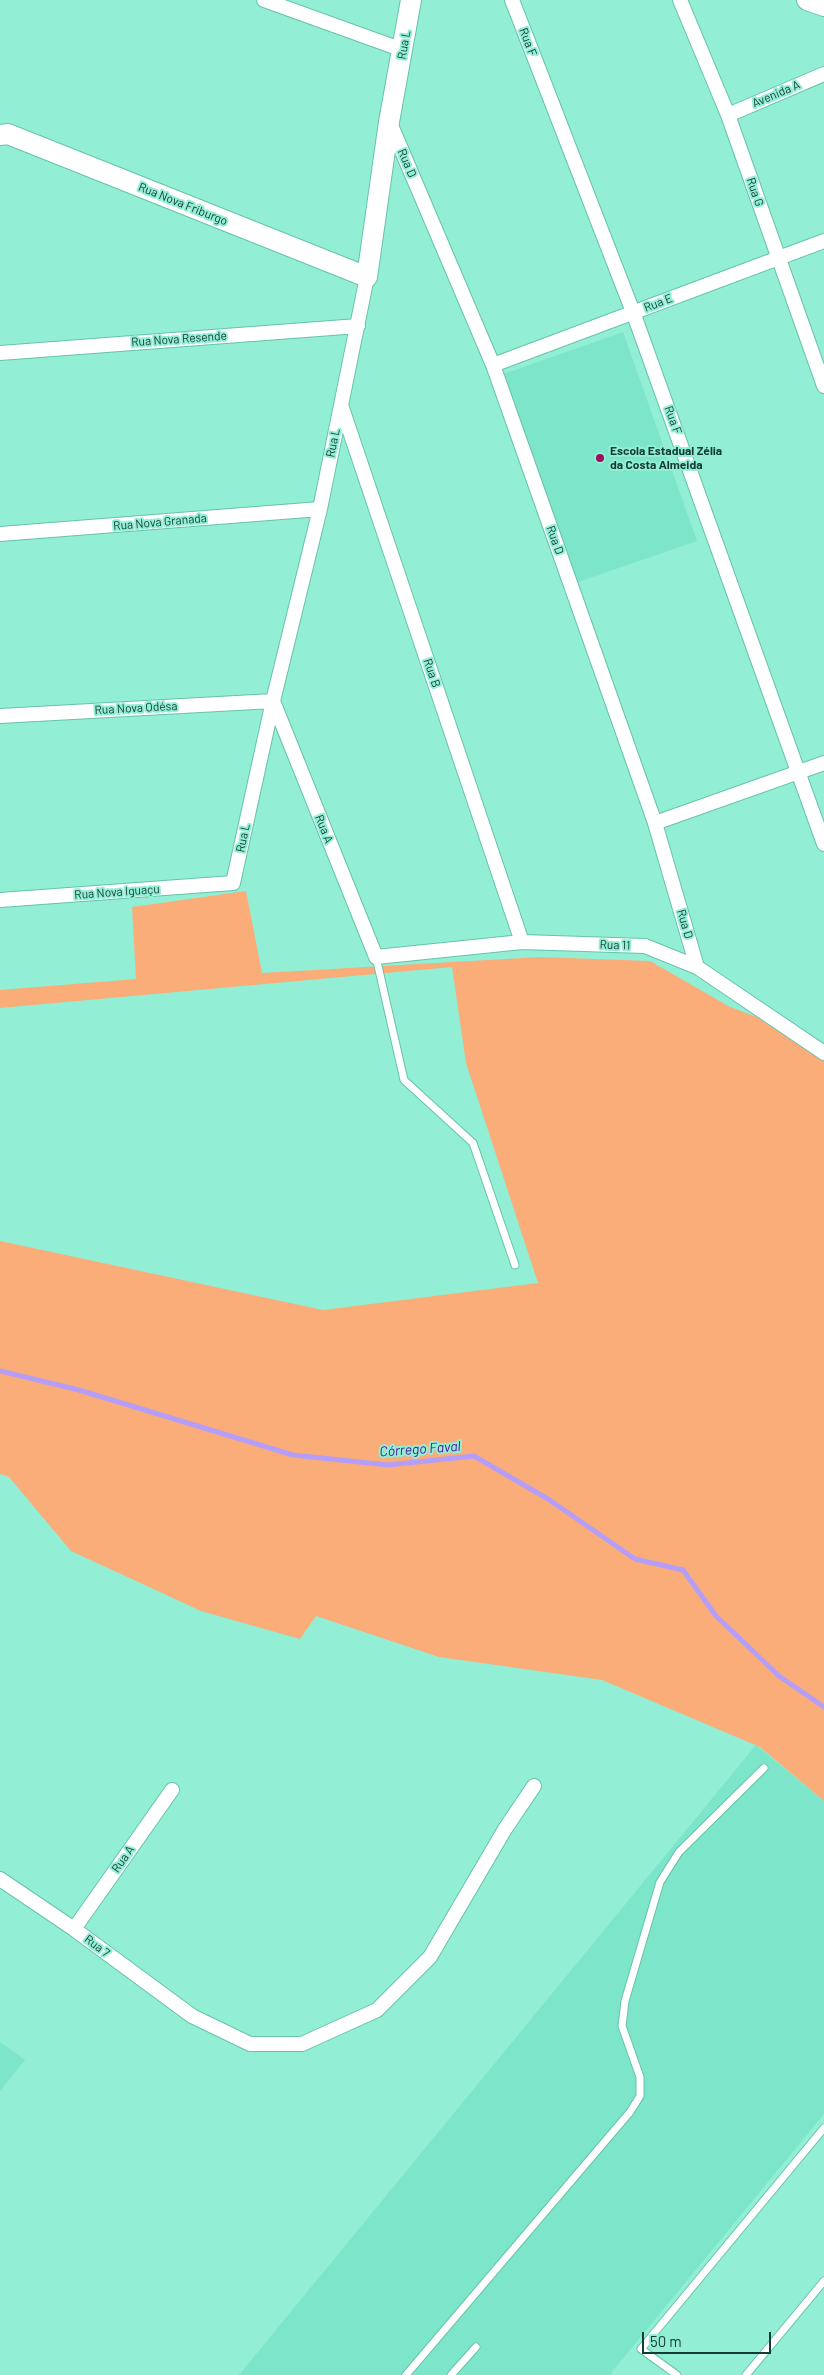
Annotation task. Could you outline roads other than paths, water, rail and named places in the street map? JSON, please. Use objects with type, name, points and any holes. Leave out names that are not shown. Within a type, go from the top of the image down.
[{"type":"street","points":[[264,0],[403,50]]},
{"type":"street","name":"Rua L","points":[[234,883],[273,701],[320,509],[358,326],[367,277],[389,122],[411,0]]},
{"type":"street","name":"Rua F","points":[[512,0],[633,312],[800,772],[824,844]]},
{"type":"street","name":"Rua G","points":[[680,0],[728,115],[824,386]]},
{"type":"street","points":[[807,0],[824,6]]},
{"type":"street","name":"Avenida A","points":[[728,115],[824,74]]},
{"type":"street","name":"Rua D","points":[[389,122],[493,365],[655,823],[697,967]]},
{"type":"street","name":"Rua Nova Friburgo","points":[[3,133],[367,277]]},
{"type":"street","name":"Rua E","points":[[493,365],[824,241]]},
{"type":"street","name":"Rua Nova Resende","points":[[0,353],[358,326]]},
{"type":"street","name":"Rua B","points":[[341,405],[522,942]]},
{"type":"street","name":"Rua Nova Granada","points":[[0,534],[320,509]]},
{"type":"street","name":"Rua Nova Odésa","points":[[0,716],[273,701]]},
{"type":"street","name":"Rua A","points":[[273,701],[376,957]]},
{"type":"street","points":[[655,823],[824,763]]},
{"type":"street","name":"Rua Nova Iguaçu","points":[[0,900],[234,883]]},
{"type":"street","name":"Rua 11","points":[[376,957],[522,942],[645,946],[697,967],[824,1053]]},
{"type":"street","name":"Rua 7","points":[[0,1879],[74,1929],[192,2016],[250,2044],[302,2044],[377,2010],[430,1957],[505,1829],[534,1786]]},
{"type":"street","name":"Rua A","points":[[74,1929],[172,1790]]},
{"type":"lane","points":[[376,957],[404,1080],[473,1144],[516,1265]]},
{"type":"lane","points":[[406,2375],[630,2112],[640,2096],[640,2076],[622,2026],[625,2001],[660,1882],[679,1852],[764,1768]]},
{"type":"lane","points":[[676,2375],[641,2349],[824,2128]]},
{"type":"lane","points":[[746,2375],[824,2281]]},
{"type":"lane","points":[[451,2375],[476,2347]]},
{"type":"waterway","name":"Córrego Faval","points":[[0,1371],[79,1390],[293,1455],[388,1465],[474,1456],[548,1499],[635,1559],[683,1570],[716,1616],[779,1676],[824,1707]]},
{"type":"place","name":"Escola Estadual Zélia da Costa Almeida","points":[[600,458]]}]
